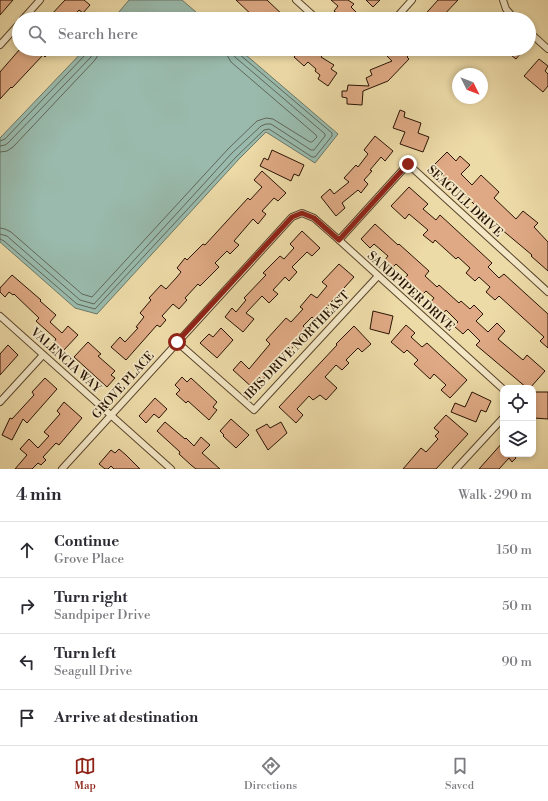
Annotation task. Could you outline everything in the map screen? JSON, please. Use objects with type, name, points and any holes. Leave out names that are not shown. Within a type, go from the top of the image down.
[{"type":"street","points":[[29,12],[40,0]]},
{"type":"street","points":[[296,0],[309,12]]},
{"type":"street","points":[[401,12],[412,0]]},
{"type":"street","points":[[503,0],[509,12]]},
{"type":"street","points":[[0,45],[12,32]]},
{"type":"street","points":[[536,38],[548,49]]},
{"type":"street","name":"SEAGULL DRIVE","points":[[339,240],[408,164],[548,292]]},
{"type":"street","name":"SANDPIPER DRIVE","points":[[302,213],[314,218],[500,386]]},
{"type":"street","name":"GROVE PLACE","points":[[62,469],[292,217],[302,213]]},
{"type":"street","name":"IBIS DRIVE NORTHEAST","points":[[177,342],[254,410],[378,276]]},
{"type":"street","name":"VALENCIA WAY","points":[[0,316],[171,469]]},
{"type":"street","points":[[0,402],[43,355]]},
{"type":"street","points":[[456,469],[500,421]]},
{"type":"water","points":[[129,0],[182,0],[196,12],[119,12]]},
{"type":"water","points":[[78,56],[247,56],[338,134],[315,163],[266,132],[239,159],[97,314],[75,308],[0,242],[0,138]]},
{"type":"building","points":[[0,0],[13,0],[0,15]]},
{"type":"building","points":[[65,0],[84,0],[90,5],[84,12],[79,10],[77,12],[54,12]]},
{"type":"building","points":[[236,0],[267,0],[280,12],[249,12]]},
{"type":"building","points":[[331,0],[348,0],[354,4],[351,7],[356,12],[335,12],[334,11],[338,6]]},
{"type":"building","points":[[366,0],[380,0],[373,7]]},
{"type":"building","points":[[438,0],[458,0],[447,12],[427,12]]},
{"type":"building","points":[[14,56],[42,56],[0,99],[0,72]]},
{"type":"building","points":[[322,56],[321,57],[334,65],[331,69],[337,73],[328,86],[318,79],[320,75],[308,62],[304,66],[294,57]]},
{"type":"building","points":[[387,56],[408,56],[409,59],[388,81],[363,91],[362,105],[347,104],[347,98],[342,97],[342,91],[347,91],[348,85],[369,86],[366,78],[372,75],[370,70],[392,61]]},
{"type":"building","points":[[539,59],[548,66],[545,71],[548,74],[548,86],[543,92],[524,76]]},
{"type":"building","points":[[400,110],[405,112],[404,117],[421,123],[418,133],[429,137],[423,152],[400,144],[405,132],[393,128]]},
{"type":"building","points":[[375,136],[393,151],[385,161],[381,157],[364,180],[368,184],[361,193],[358,190],[342,203],[345,208],[336,216],[321,197],[330,189],[334,194],[349,182],[344,178],[356,165],[358,167],[368,154],[364,150]]},
{"type":"building","points":[[272,150],[304,165],[299,176],[294,174],[291,181],[260,166],[264,158],[268,160]]},
{"type":"building","points":[[447,152],[456,161],[460,156],[470,165],[461,174],[472,185],[481,175],[499,192],[494,198],[516,219],[523,211],[538,223],[534,227],[548,242],[548,271],[433,166]]},
{"type":"building","points":[[262,171],[286,193],[278,201],[274,198],[262,211],[266,214],[258,224],[253,219],[234,241],[239,245],[230,254],[227,251],[215,263],[219,267],[200,286],[198,284],[185,298],[187,300],[179,309],[173,304],[162,316],[166,320],[160,327],[157,325],[126,360],[111,347],[120,337],[125,342],[138,328],[136,327],[144,317],[140,313],[151,300],[149,298],[161,285],[166,289],[177,277],[181,272],[177,268],[185,258],[187,260],[203,244],[205,245],[248,198],[250,200],[262,187],[254,180]]},
{"type":"building","points":[[409,187],[428,204],[423,209],[436,220],[440,215],[492,263],[488,267],[499,278],[504,274],[548,314],[548,348],[540,341],[544,337],[499,296],[495,300],[486,292],[490,287],[479,277],[475,281],[466,273],[470,268],[458,257],[456,259],[435,240],[433,243],[423,235],[428,230],[409,214],[405,219],[391,206]]},
{"type":"building","points":[[375,224],[429,271],[425,276],[437,287],[439,285],[459,303],[461,301],[470,309],[474,305],[483,314],[476,321],[488,332],[497,323],[505,331],[498,339],[523,360],[527,355],[545,371],[533,385],[523,385],[476,345],[480,341],[468,329],[463,334],[454,326],[458,322],[446,310],[443,314],[430,303],[434,298],[426,291],[421,296],[403,279],[408,275],[396,264],[392,268],[384,261],[388,256],[374,244],[370,248],[361,239]]},
{"type":"building","points":[[302,231],[320,248],[312,256],[307,252],[292,267],[297,272],[289,281],[285,277],[273,290],[278,294],[269,303],[262,296],[246,313],[254,319],[243,332],[225,317],[232,308],[236,312],[246,300],[244,298],[266,275],[263,273],[280,256],[284,259],[294,248],[290,244]]},
{"type":"building","points":[[339,264],[354,277],[315,320],[312,317],[303,326],[308,331],[254,389],[233,370],[241,361],[249,369],[270,344],[266,340],[286,318],[291,322],[303,309],[300,307],[311,294],[317,298],[327,286],[322,282]]},
{"type":"building","points":[[12,275],[56,315],[50,322],[62,333],[68,326],[78,335],[63,351],[54,342],[56,339],[36,321],[39,318],[14,294],[13,295],[9,292],[5,297],[0,292],[0,288]]},
{"type":"building","points":[[373,311],[393,316],[389,334],[370,329]]},
{"type":"building","points":[[406,325],[415,333],[411,337],[422,347],[427,343],[467,380],[450,398],[441,390],[446,385],[434,374],[430,379],[414,364],[418,360],[407,350],[404,353],[391,342]]},
{"type":"building","points":[[354,326],[371,344],[362,352],[358,348],[346,360],[349,363],[342,370],[336,365],[325,377],[337,388],[326,400],[320,395],[313,400],[309,396],[297,409],[303,415],[296,423],[279,407]]},
{"type":"building","points":[[221,328],[233,340],[217,358],[200,343],[209,334],[213,337]]},
{"type":"building","points":[[88,342],[101,354],[98,356],[115,371],[111,375],[115,378],[107,387],[74,357]]},
{"type":"building","points":[[8,345],[18,355],[0,375],[0,354]]},
{"type":"building","points":[[182,377],[187,382],[191,378],[217,402],[213,407],[217,410],[209,420],[188,401],[186,403],[176,394],[180,390],[175,385]]},
{"type":"building","points":[[45,378],[57,389],[27,423],[23,419],[12,440],[2,435],[10,418],[12,419],[34,395],[32,392]]},
{"type":"building","points":[[472,392],[491,401],[486,412],[481,410],[476,422],[451,412],[455,403],[465,407]]},
{"type":"building","points":[[536,392],[548,392],[548,419],[536,418]]},
{"type":"building","points":[[155,398],[167,409],[159,418],[154,414],[146,423],[139,416]]},
{"type":"building","points":[[64,402],[82,418],[59,445],[56,443],[43,457],[46,460],[41,465],[38,463],[32,469],[15,469],[27,455],[20,449],[29,439],[38,448],[49,436],[44,432],[60,414],[57,411]]},
{"type":"building","points":[[446,415],[468,434],[436,469],[403,469],[421,448],[426,452],[438,439],[435,436],[439,432],[434,428]]},
{"type":"building","points":[[231,419],[249,435],[236,448],[223,436],[224,435],[220,431]]},
{"type":"building","points":[[165,422],[194,446],[201,437],[210,445],[202,453],[220,469],[196,469],[191,465],[179,454],[180,452],[157,431]]},
{"type":"building","points":[[281,422],[287,433],[268,450],[256,430],[267,424],[270,428]]},
{"type":"building","points":[[500,445],[500,457],[516,458],[512,462],[509,458],[499,469],[479,469]]},
{"type":"building","points":[[119,449],[140,469],[114,469],[111,466],[108,469],[105,469],[99,464],[111,450],[115,453]]},
{"type":"route","points":[[177,342],[292,217],[302,213],[314,218],[339,240],[408,164]]}]
